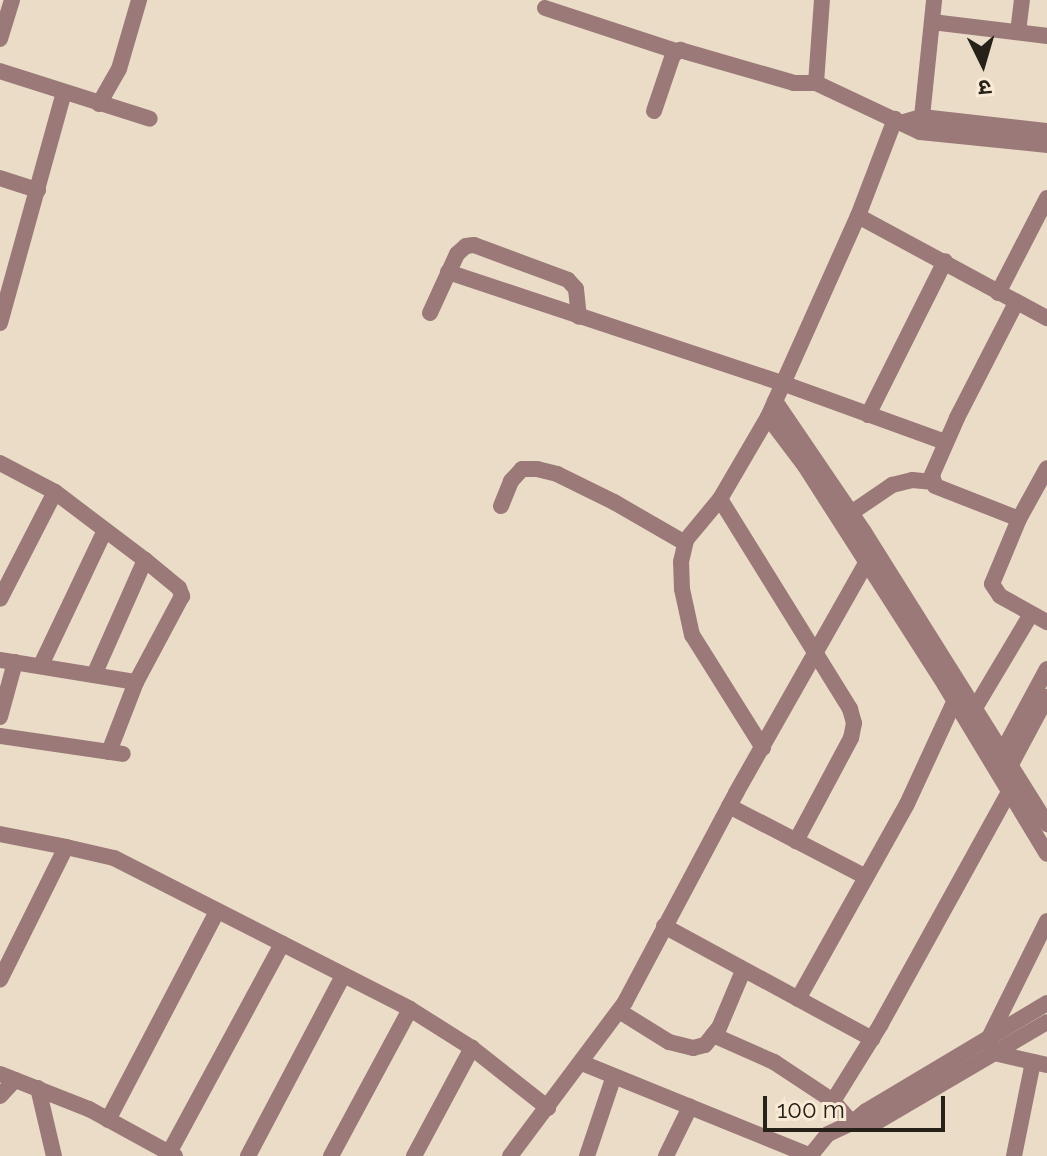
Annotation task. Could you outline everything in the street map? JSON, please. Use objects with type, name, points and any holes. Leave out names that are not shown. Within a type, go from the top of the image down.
[{"type":"street","points":[[99,104],[119,69],[139,0]]},
{"type":"street","points":[[816,83],[822,0]]},
{"type":"street","points":[[922,117],[934,0]]},
{"type":"street","points":[[1018,32],[1022,0]]},
{"type":"street","points":[[0,39],[9,1]]},
{"type":"street","points":[[545,8],[676,51],[794,83],[816,83],[920,132],[1047,145]]},
{"type":"street","points":[[932,22],[1047,36]]},
{"type":"street","points":[[654,111],[676,51]]},
{"type":"street","points":[[0,71],[150,119]]},
{"type":"street","points":[[0,323],[64,93]]},
{"type":"street","points":[[900,121],[922,117],[1047,131]]},
{"type":"street","points":[[763,748],[692,635],[682,589],[685,543],[705,513],[720,499],[768,417],[900,121]]},
{"type":"street","points":[[0,178],[38,190]]},
{"type":"street","points":[[998,293],[1047,198]]},
{"type":"street","points":[[858,216],[1047,318]]},
{"type":"street","points":[[430,313],[461,248],[474,245],[568,280],[576,289],[579,317]]},
{"type":"street","points":[[868,415],[945,261]]},
{"type":"street","points":[[448,272],[782,383],[945,442]]},
{"type":"street","points":[[1016,303],[945,442],[932,475],[935,486],[1019,519]]},
{"type":"street","points":[[775,401],[851,513],[975,708],[1047,854]]},
{"type":"street","points":[[768,417],[805,466],[955,700],[1047,824]]},
{"type":"street","points":[[0,736],[116,753],[136,682],[182,596],[179,588],[145,560],[55,492],[1,467]]},
{"type":"street","points":[[1047,468],[1019,519],[992,584],[1000,596],[1047,622]]},
{"type":"street","points":[[501,506],[511,481],[522,469],[537,469],[614,502],[685,543]]},
{"type":"street","points":[[851,513],[892,485],[912,480],[934,482]]},
{"type":"street","points":[[0,599],[55,492]]},
{"type":"street","points":[[720,499],[850,709],[854,723],[851,738],[796,841]]},
{"type":"street","points":[[41,665],[105,530]]},
{"type":"street","points":[[94,675],[145,560]]},
{"type":"street","points":[[510,1156],[619,1011],[729,806],[866,563]]},
{"type":"street","points":[[975,708],[1031,614]]},
{"type":"street","points":[[0,717],[8,661],[136,682]]},
{"type":"street","points":[[833,1101],[872,1039],[1004,770],[1047,669]]},
{"type":"street","points":[[1004,770],[1047,697]]},
{"type":"street","points":[[798,999],[907,804],[955,700]]},
{"type":"street","points":[[729,806],[866,877]]},
{"type":"street","points":[[0,834],[114,858],[216,913],[410,1009],[472,1048],[548,1108]]},
{"type":"street","points":[[0,980],[66,847]]},
{"type":"street","points":[[108,1120],[216,913]]},
{"type":"street","points":[[991,1046],[1047,921]]},
{"type":"street","points":[[664,926],[872,1039]]},
{"type":"street","points":[[0,1096],[8,1077],[108,1120],[172,1155],[282,944]]},
{"type":"street","points":[[619,1011],[669,1042],[693,1048],[705,1045],[713,1035],[743,971]]},
{"type":"street","points":[[248,1156],[343,976]]},
{"type":"street","points":[[582,1063],[811,1156],[828,1134],[852,1123],[875,1123],[991,1046],[1047,1003]]},
{"type":"street","points":[[331,1156],[410,1009]]},
{"type":"street","points":[[991,1046],[1047,1022]]},
{"type":"street","points":[[713,1035],[774,1062],[833,1101],[852,1123]]},
{"type":"street","points":[[991,1046],[1040,1063],[1014,1156]]},
{"type":"street","points":[[414,1156],[472,1048]]},
{"type":"street","points":[[587,1156],[614,1076]]},
{"type":"street","points":[[38,1088],[54,1156]]},
{"type":"street","points":[[666,1156],[690,1107]]}]
